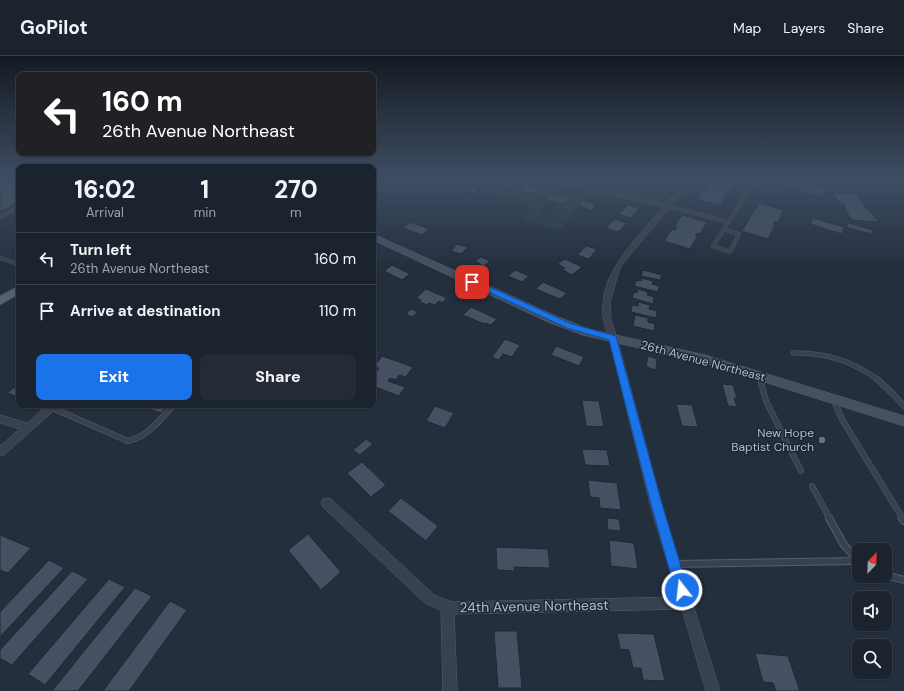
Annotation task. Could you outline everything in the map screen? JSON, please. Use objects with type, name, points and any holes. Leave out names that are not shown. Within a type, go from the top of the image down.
[{"type":"main road","points":[[0,301],[16,291]]},
{"type":"street","points":[[665,209],[618,266],[611,282],[606,304],[606,326],[612,338],[634,423],[685,603],[712,691]]},
{"type":"street","name":"26th Avenue Northeast","points":[[376,238],[552,319],[587,332],[683,353],[904,421]]},
{"type":"street","points":[[0,452],[51,408]]},
{"type":"street","points":[[0,419],[28,427]]},
{"type":"street","name":"24th Avenue Northeast","points":[[328,503],[430,600],[447,607],[685,603]]},
{"type":"street","points":[[447,607],[450,691]]},
{"type":"lane","points":[[0,217],[16,209]]},
{"type":"lane","points":[[677,209],[728,222]]},
{"type":"lane","points":[[724,229],[739,234],[730,252],[713,246],[737,209]]},
{"type":"lane","points":[[0,258],[16,263]]},
{"type":"lane","points":[[793,353],[819,352],[845,359],[874,376],[904,406]]},
{"type":"lane","points":[[759,376],[766,401],[801,471]]},
{"type":"lane","points":[[833,399],[843,421],[904,521]]},
{"type":"lane","points":[[57,408],[128,441],[138,439],[171,408]]},
{"type":"lane","points":[[812,486],[844,545],[852,554]]},
{"type":"lane","points":[[674,564],[852,561]]},
{"type":"lane","points":[[892,577],[904,580]]},
{"type":"green space","points":[[529,209],[542,209],[540,212],[549,214],[553,209],[576,209],[560,230],[522,220]]},
{"type":"building","points":[[624,209],[639,209],[631,218],[619,214]]},
{"type":"building","points":[[756,209],[784,210],[778,222],[774,222],[773,224],[775,225],[768,239],[742,231]]},
{"type":"building","points":[[844,209],[866,209],[869,210],[879,222],[852,220]]},
{"type":"building","points":[[682,215],[707,222],[700,234],[697,233],[695,236],[697,237],[690,249],[664,241],[672,229],[675,230],[677,227],[675,226]]},
{"type":"building","points":[[813,218],[844,227],[842,234],[810,224]]},
{"type":"building","points":[[615,219],[627,223],[618,232],[606,228]]},
{"type":"building","points":[[410,222],[429,229],[422,235],[403,228]]},
{"type":"building","points":[[848,223],[873,230],[871,234],[846,227]]},
{"type":"building","points":[[457,244],[468,247],[461,254],[451,251]]},
{"type":"building","points":[[586,246],[597,249],[589,259],[577,255]]},
{"type":"building","points":[[481,257],[490,261],[484,266],[475,261]]},
{"type":"building","points":[[565,259],[582,267],[572,275],[563,270],[565,268],[557,264]]},
{"type":"building","points":[[392,265],[410,274],[402,280],[384,271]]},
{"type":"building","points":[[515,270],[529,276],[522,282],[508,276]]},
{"type":"building","points":[[643,270],[662,275],[660,280],[641,276]]},
{"type":"building","points":[[642,278],[653,281],[652,284],[659,286],[658,292],[634,286],[637,280],[641,281]]},
{"type":"building","points":[[543,282],[567,293],[560,299],[536,289]]},
{"type":"building","points":[[426,289],[447,298],[442,303],[439,301],[435,305],[429,303],[427,305],[420,302],[421,300],[416,298]]},
{"type":"building","points":[[638,289],[648,292],[647,295],[654,297],[653,304],[632,298],[634,292],[637,293]]},
{"type":"building","points":[[638,302],[650,305],[649,309],[657,311],[656,318],[631,312],[632,305],[638,306]]},
{"type":"building","points":[[471,307],[497,319],[491,325],[484,324],[463,315]]},
{"type":"building","points":[[411,309],[418,312],[412,317],[406,314]]},
{"type":"building","points":[[635,315],[648,318],[648,322],[655,324],[654,331],[633,326]]},
{"type":"building","points":[[505,339],[520,345],[512,357],[503,354],[499,360],[492,357]]},
{"type":"building","points":[[556,346],[584,357],[579,366],[551,355]]},
{"type":"building","points":[[382,356],[413,367],[406,377],[399,375],[396,380],[390,378],[388,381],[405,387],[399,396],[376,387],[376,372],[379,368],[376,367],[376,364]]},
{"type":"building","points":[[648,356],[657,359],[656,370],[646,367]]},
{"type":"building","points":[[722,384],[733,385],[737,398],[734,398],[737,407],[728,406]]},
{"type":"building","points":[[16,386],[16,396],[7,393]]},
{"type":"building","points":[[582,400],[599,401],[604,427],[586,426]]},
{"type":"building","points":[[676,404],[692,405],[698,427],[682,426]]},
{"type":"building","points":[[435,406],[454,413],[445,428],[426,421]]},
{"type":"building","points":[[147,408],[165,408],[161,413]]},
{"type":"building","points":[[366,439],[373,444],[360,455],[353,450]]},
{"type":"building","points":[[582,449],[607,450],[610,466],[585,465]]},
{"type":"building","points":[[362,462],[386,485],[371,497],[347,473]]},
{"type":"building","points":[[588,480],[617,483],[621,510],[600,508],[599,498],[590,497]]},
{"type":"building","points":[[401,498],[438,526],[426,541],[388,511]]},
{"type":"building","points":[[607,518],[619,519],[621,531],[608,530]]},
{"type":"building","points":[[308,534],[341,572],[321,590],[288,550]]},
{"type":"building","points":[[0,535],[31,548],[8,573],[0,570]]},
{"type":"building","points":[[609,540],[634,543],[638,569],[611,566]]},
{"type":"building","points":[[496,547],[548,549],[550,568],[514,567],[515,571],[497,570]]},
{"type":"building","points":[[49,560],[64,568],[0,637],[0,612]]},
{"type":"building","points":[[72,571],[88,579],[12,665],[0,658],[0,650]]},
{"type":"building","points":[[109,579],[125,587],[45,685],[28,674]]},
{"type":"building","points":[[135,588],[152,596],[78,691],[52,691]]},
{"type":"building","points":[[170,601],[187,610],[129,691],[103,691]]},
{"type":"building","points":[[494,631],[517,631],[522,688],[498,688]]},
{"type":"building","points":[[617,633],[654,634],[665,681],[643,680],[641,668],[633,668],[629,650],[620,649]]},
{"type":"building","points":[[755,653],[788,656],[800,691],[776,691],[773,683],[763,682]]},
{"type":"place","name":"New Hope Baptist Church","points":[[822,440]]},
{"type":"route","points":[[472,282],[552,319],[599,336],[612,338],[654,497],[682,590]]}]
